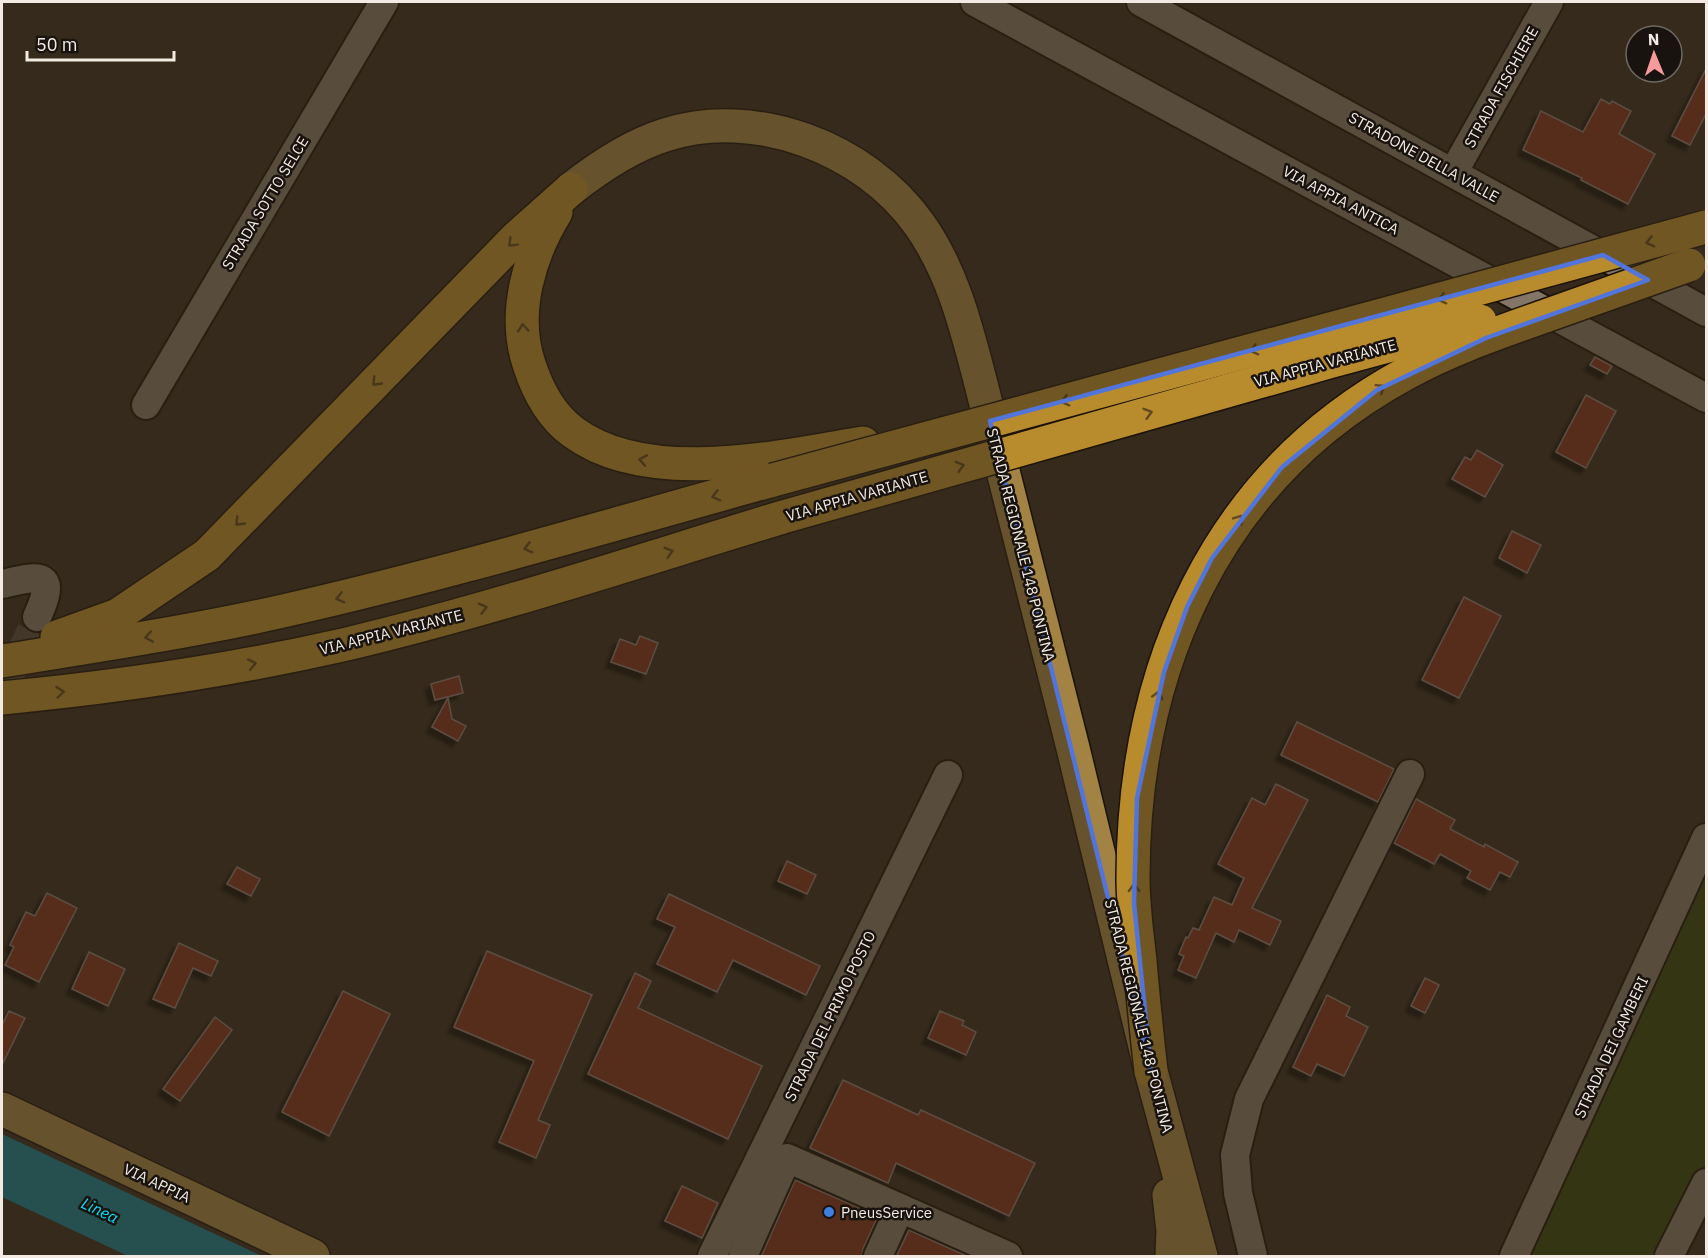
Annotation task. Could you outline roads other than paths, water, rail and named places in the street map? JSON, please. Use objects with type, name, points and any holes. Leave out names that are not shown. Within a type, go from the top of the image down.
[{"type":"highway","points":[[571,189],[538,245],[523,301],[522,331],[527,358],[539,389],[550,408],[567,427],[584,439],[631,458],[653,462],[715,463],[768,469]]},
{"type":"highway","points":[[2,651],[57,637],[118,615],[207,555],[517,237],[571,189]]},
{"type":"highway","name":"VIA APPIA VARIANTE","points":[[2,661],[145,638],[290,609],[425,576],[768,469],[980,424],[1707,226]]},
{"type":"highway","points":[[1151,1071],[1134,903],[1137,798],[1152,716],[1171,647],[1195,589],[1226,537],[1267,483],[1299,451],[1338,417],[1390,382],[1419,366],[1486,338],[1698,263]]},
{"type":"highway","name":"VIA APPIA VARIANTE","points":[[2,698],[185,676],[346,644],[510,601],[783,517],[1329,362],[1698,263]]},
{"type":"main road","name":"STRADA REGIONALE 148 PONTINA","points":[[571,189],[614,158],[662,136],[704,128],[740,127],[783,133],[806,139],[826,148],[865,171],[900,201],[920,225],[939,257],[954,290],[980,380],[1151,1071],[1193,1254]]},
{"type":"main road","name":"VIA APPIA","points":[[2,1109],[313,1257]]},
{"type":"street","name":"STRADA SOTTO SELCE","points":[[146,405],[384,2]]},
{"type":"street","name":"VIA APPIA ANTICA","points":[[975,2],[1707,398]]},
{"type":"street","name":"STRADONE DELLA VALLE","points":[[1141,2],[1707,312]]},
{"type":"street","name":"STRADA FISCHIERE","points":[[1453,173],[1548,2]]},
{"type":"street","points":[[2,584],[34,577],[44,581],[47,593],[38,617]]},
{"type":"street","points":[[1253,1257],[1238,1193],[1235,1155],[1249,1099],[1410,774]]},
{"type":"street","name":"STRADA DEL PRIMO POSTO","points":[[712,1257],[948,775]]},
{"type":"street","name":"STRADA DEI GAMBERI","points":[[1514,1257],[1707,838]]},
{"type":"street","points":[[743,1257],[787,1158],[1008,1257]]},
{"type":"street","points":[[1669,1257],[1707,1183]]},
{"type":"street","points":[[879,1257],[900,1208]]},
{"type":"water","name":"Linea","points":[[2,1134],[262,1256],[128,1256],[2,1197]]},
{"type":"tunnel","points":[[2,694],[37,617]]},
{"type":"place","name":"PneusService","points":[[829,1212]]}]
